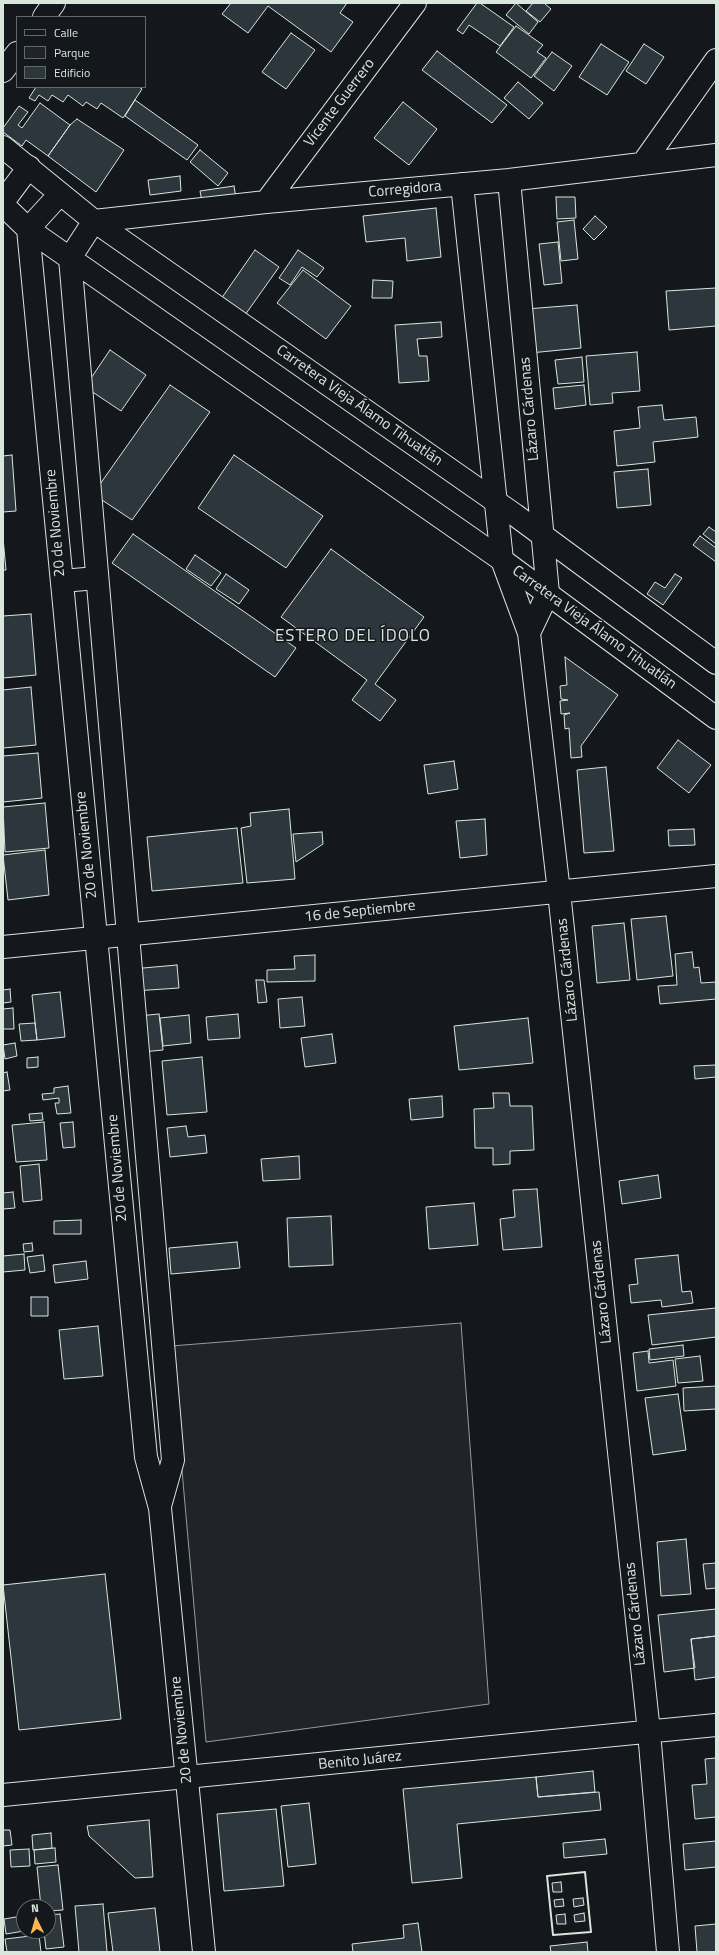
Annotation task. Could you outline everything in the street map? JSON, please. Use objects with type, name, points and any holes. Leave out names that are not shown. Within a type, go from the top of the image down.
[{"type":"main road","points":[[45,16],[54,3]]},
{"type":"main road","name":"Vicente Guerrero","points":[[266,202],[415,3]]},
{"type":"main road","points":[[3,71],[16,54]]},
{"type":"main road","points":[[643,163],[716,60]]},
{"type":"main road","name":"Carretera Vieja Álamo Tihuatlán","points":[[3,148],[29,167],[94,221],[494,500],[716,663]]},
{"type":"main road","name":"Corregidora","points":[[94,221],[266,202],[509,180],[716,155]]},
{"type":"main road","points":[[3,202],[29,167]]},
{"type":"main road","name":"Lázaro Cárdenas","points":[[509,180],[548,593]]},
{"type":"main road","name":"Lázaro Cárdenas","points":[[462,184],[494,500],[502,560],[529,633],[559,892],[649,1732],[668,1952]]},
{"type":"main road","points":[[28,229],[60,194]]},
{"type":"main road","name":"Carretera Vieja Álamo Tihuatlán","points":[[3,205],[28,229],[502,560],[716,718]]},
{"type":"main road","points":[[70,258],[94,221]]},
{"type":"main road","name":"20 de Noviembre","points":[[28,229],[146,1457],[160,1508],[204,1952]]},
{"type":"main road","name":"20 de Noviembre","points":[[70,258],[173,1460],[160,1508]]},
{"type":"main road","points":[[62,581],[97,578]]},
{"type":"main road","points":[[529,633],[548,593]]},
{"type":"main road","name":"16 de Septiembre","points":[[3,947],[127,936],[716,876]]},
{"type":"main road","name":"Benito Juárez","points":[[3,1795],[716,1725]]},
{"type":"green space","points":[[461,1323],[489,1704],[206,1742],[171,1346]]},
{"type":"building","points":[[231,3],[347,3],[340,13],[353,22],[331,52],[268,6],[248,33],[222,14]]},
{"type":"building","points":[[477,3],[480,3],[514,27],[500,46],[469,25],[463,34],[457,30]]},
{"type":"building","points":[[516,3],[538,22],[529,34],[506,15]]},
{"type":"building","points":[[533,3],[544,3],[551,9],[540,22],[526,11]]},
{"type":"building","points":[[516,26],[543,45],[537,52],[546,58],[531,78],[496,52]]},
{"type":"building","points":[[291,33],[315,50],[286,89],[262,72]]},
{"type":"building","points":[[601,44],[629,62],[607,95],[579,77]]},
{"type":"building","points":[[644,44],[664,57],[646,84],[626,71]]},
{"type":"building","points":[[437,51],[507,105],[492,123],[422,70]]},
{"type":"building","points":[[552,52],[572,66],[554,91],[534,76]]},
{"type":"building","points":[[518,82],[543,103],[529,119],[504,98]]},
{"type":"building","points":[[35,88],[142,89],[123,118],[101,103],[97,109],[86,102],[83,106],[68,95],[63,102],[52,95],[48,101],[39,95],[35,101],[29,98]]},
{"type":"building","points":[[135,100],[198,145],[187,160],[125,116]]},
{"type":"building","points":[[403,102],[437,129],[409,165],[374,138]]},
{"type":"building","points":[[40,103],[70,125],[48,156],[26,140],[22,146],[3,132],[3,128],[19,106],[28,112],[18,125],[22,128]]},
{"type":"building","points":[[77,119],[124,150],[96,192],[48,156],[70,125]]},
{"type":"building","points":[[200,150],[228,173],[218,186],[190,162]]},
{"type":"building","points":[[180,176],[181,191],[150,195],[148,180]]},
{"type":"building","points":[[234,186],[236,198],[202,202],[200,191]]},
{"type":"building","points":[[556,197],[575,197],[576,218],[557,219]]},
{"type":"building","points":[[436,208],[441,257],[407,261],[405,238],[366,242],[363,216]]},
{"type":"building","points":[[595,216],[607,227],[594,240],[583,229]]},
{"type":"building","points":[[574,220],[578,259],[561,261],[557,222]]},
{"type":"building","points":[[558,242],[562,283],[544,285],[539,244]]},
{"type":"building","points":[[255,250],[279,267],[245,315],[221,299]]},
{"type":"building","points":[[298,250],[324,268],[317,277],[302,267],[290,285],[279,278]]},
{"type":"building","points":[[303,270],[351,306],[326,339],[277,303]]},
{"type":"building","points":[[373,280],[393,281],[392,298],[372,298]]},
{"type":"building","points":[[716,288],[716,326],[669,330],[666,291]]},
{"type":"building","points":[[577,305],[581,348],[530,353],[526,309]]},
{"type":"building","points":[[441,322],[442,337],[417,339],[419,356],[427,356],[429,381],[399,383],[395,325]]},
{"type":"building","points":[[110,350],[146,375],[121,411],[85,387]]},
{"type":"building","points":[[637,352],[640,391],[612,393],[613,403],[590,405],[586,356]]},
{"type":"building","points":[[582,357],[584,382],[558,384],[555,360]]},
{"type":"building","points":[[170,385],[210,412],[132,520],[93,494]]},
{"type":"building","points":[[584,385],[586,405],[555,409],[553,388]]},
{"type":"building","points":[[662,405],[664,420],[696,417],[698,437],[653,442],[655,462],[617,466],[614,431],[640,428],[638,407]]},
{"type":"building","points":[[12,455],[16,511],[3,512],[3,456]]},
{"type":"building","points":[[234,455],[323,516],[286,568],[198,508]]},
{"type":"building","points":[[648,469],[651,505],[617,508],[614,472]]},
{"type":"building","points":[[709,527],[716,532],[716,544],[703,534]]},
{"type":"building","points":[[133,534],[296,648],[275,677],[112,563]]},
{"type":"building","points":[[700,536],[716,548],[716,562],[693,545]]},
{"type":"building","points":[[3,538],[6,570],[3,570]]},
{"type":"building","points":[[331,549],[424,617],[375,684],[396,700],[380,721],[352,700],[367,680],[281,617]]},
{"type":"building","points":[[195,555],[221,573],[211,586],[186,569]]},
{"type":"building","points":[[226,574],[249,590],[239,604],[216,589]]},
{"type":"building","points":[[675,574],[682,578],[663,605],[647,594],[655,582],[665,588]]},
{"type":"building","points":[[31,614],[36,675],[3,678],[3,616]]},
{"type":"building","points":[[565,657],[618,695],[581,746],[582,757],[571,758],[569,728],[565,729],[564,715],[570,713],[561,714],[560,701],[568,700],[561,699],[560,686],[567,685]]},
{"type":"building","points":[[31,687],[36,745],[3,748],[3,690]]},
{"type":"building","points":[[678,740],[711,765],[689,793],[657,768]]},
{"type":"building","points":[[38,753],[42,798],[3,802],[3,756]]},
{"type":"building","points":[[454,761],[458,789],[428,794],[424,765]]},
{"type":"building","points":[[606,767],[614,851],[584,853],[577,770]]},
{"type":"building","points":[[45,803],[49,848],[5,852],[3,807]]},
{"type":"building","points":[[289,809],[295,879],[247,883],[241,828],[251,826],[250,813]]},
{"type":"building","points":[[485,819],[487,855],[460,858],[456,821]]},
{"type":"building","points":[[237,828],[243,883],[152,891],[147,837]]},
{"type":"building","points":[[694,829],[695,845],[669,846],[668,830]]},
{"type":"building","points":[[322,832],[323,844],[296,862],[293,834]]},
{"type":"building","points":[[45,850],[49,895],[8,900],[3,855]]},
{"type":"building","points":[[666,916],[673,976],[637,980],[631,919]]},
{"type":"building","points":[[624,923],[630,980],[597,983],[592,926]]},
{"type":"building","points":[[692,952],[694,968],[699,967],[701,983],[716,982],[716,999],[660,1004],[658,986],[677,985],[675,954]]},
{"type":"building","points":[[315,955],[315,981],[267,982],[267,970],[295,969],[294,956]]},
{"type":"building","points":[[177,965],[179,988],[134,991],[132,969]]},
{"type":"building","points":[[256,980],[264,980],[267,1002],[258,1003]]},
{"type":"building","points":[[10,989],[11,1002],[3,1003],[3,990]]},
{"type":"building","points":[[60,992],[65,1037],[37,1040],[32,995]]},
{"type":"building","points":[[302,997],[305,1026],[280,1028],[278,999]]},
{"type":"building","points":[[13,1008],[14,1029],[3,1029],[3,1009]]},
{"type":"building","points":[[159,1014],[163,1050],[142,1052],[138,1016]]},
{"type":"building","points":[[238,1014],[240,1038],[208,1040],[206,1017]]},
{"type":"building","points":[[189,1015],[191,1043],[163,1046],[160,1018]]},
{"type":"building","points":[[528,1018],[533,1063],[459,1070],[454,1026]]},
{"type":"building","points":[[35,1023],[37,1040],[21,1041],[19,1024]]},
{"type":"building","points":[[332,1034],[336,1063],[305,1067],[301,1038]]},
{"type":"building","points":[[15,1043],[17,1056],[5,1059],[3,1045]]},
{"type":"building","points":[[38,1057],[38,1067],[27,1068],[27,1058]]},
{"type":"building","points":[[202,1057],[207,1112],[167,1115],[162,1061]]},
{"type":"building","points":[[716,1065],[716,1077],[695,1079],[694,1066]]},
{"type":"building","points":[[7,1072],[10,1090],[3,1091],[3,1073]]},
{"type":"building","points":[[68,1086],[71,1113],[57,1114],[55,1103],[59,1103],[59,1098],[43,1100],[42,1094],[54,1093],[54,1088]]},
{"type":"building","points":[[493,1093],[509,1093],[510,1106],[532,1106],[534,1150],[510,1151],[510,1164],[493,1165],[493,1148],[475,1148],[474,1109],[494,1108]]},
{"type":"building","points":[[442,1096],[443,1117],[411,1120],[409,1099]]},
{"type":"building","points":[[42,1113],[43,1120],[30,1121],[29,1114]]},
{"type":"building","points":[[44,1122],[47,1160],[16,1162],[12,1125]]},
{"type":"building","points":[[73,1122],[75,1147],[63,1148],[60,1123]]},
{"type":"building","points":[[186,1126],[188,1137],[205,1135],[207,1153],[170,1157],[167,1128]]},
{"type":"building","points":[[299,1156],[300,1179],[263,1181],[261,1159]]},
{"type":"building","points":[[39,1164],[42,1200],[23,1202],[20,1166]]},
{"type":"building","points":[[658,1175],[661,1198],[622,1204],[619,1181]]},
{"type":"building","points":[[537,1189],[542,1247],[503,1250],[500,1219],[515,1217],[513,1190]]},
{"type":"building","points":[[13,1192],[15,1208],[3,1209],[3,1193]]},
{"type":"building","points":[[474,1203],[478,1245],[429,1249],[426,1207]]},
{"type":"building","points":[[331,1216],[333,1265],[289,1267],[287,1218]]},
{"type":"building","points":[[81,1220],[81,1234],[54,1234],[54,1221]]},
{"type":"building","points":[[237,1242],[240,1268],[171,1274],[169,1248]]},
{"type":"building","points":[[32,1243],[33,1251],[24,1252],[23,1244]]},
{"type":"building","points":[[24,1254],[25,1270],[3,1272],[3,1256]]},
{"type":"building","points":[[43,1255],[45,1271],[30,1273],[27,1257]]},
{"type":"building","points":[[678,1255],[682,1292],[691,1291],[693,1303],[662,1307],[661,1300],[631,1303],[629,1285],[638,1284],[635,1259]]},
{"type":"building","points":[[86,1261],[88,1279],[55,1283],[53,1265]]},
{"type":"building","points":[[31,1297],[48,1297],[48,1316],[31,1316]]},
{"type":"building","points":[[716,1308],[716,1337],[652,1345],[648,1315]]},
{"type":"building","points":[[98,1326],[103,1376],[64,1379],[59,1330]]},
{"type":"building","points":[[683,1345],[684,1356],[650,1360],[649,1349]]},
{"type":"building","points":[[648,1351],[649,1363],[673,1360],[676,1386],[637,1391],[633,1353]]},
{"type":"building","points":[[700,1356],[703,1381],[678,1383],[675,1359]]},
{"type":"building","points":[[716,1386],[716,1409],[684,1411],[683,1388]]},
{"type":"building","points":[[678,1394],[686,1450],[653,1455],[645,1398]]},
{"type":"building","points":[[686,1539],[691,1594],[661,1596],[657,1542]]},
{"type":"building","points":[[716,1563],[716,1588],[706,1589],[703,1564]]},
{"type":"building","points":[[105,1574],[121,1719],[19,1730],[3,1585]]},
{"type":"building","points":[[716,1609],[716,1636],[691,1639],[695,1668],[664,1672],[658,1615]]},
{"type":"building","points":[[716,1636],[716,1677],[695,1680],[691,1639]]},
{"type":"building","points":[[716,1758],[716,1817],[695,1819],[692,1785],[707,1784],[705,1759]]},
{"type":"building","points":[[593,1771],[595,1792],[538,1797],[536,1777]]},
{"type":"building","points":[[536,1777],[538,1797],[599,1792],[601,1810],[457,1824],[462,1878],[412,1883],[403,1789]]},
{"type":"building","points":[[309,1803],[316,1864],[288,1867],[281,1806]]},
{"type":"building","points":[[276,1809],[284,1886],[224,1891],[217,1814]]},
{"type":"building","points":[[149,1820],[153,1877],[135,1878],[89,1836],[87,1826]]},
{"type":"building","points":[[3,1830],[10,1830],[12,1845],[3,1846]]},
{"type":"building","points":[[51,1833],[52,1848],[33,1850],[32,1835]]},
{"type":"building","points":[[605,1839],[607,1854],[564,1858],[563,1843]]},
{"type":"building","points":[[716,1841],[716,1867],[685,1870],[683,1844]]},
{"type":"building","points":[[55,1848],[56,1862],[35,1864],[34,1850]]},
{"type":"building","points":[[29,1849],[30,1866],[11,1867],[10,1850]]},
{"type":"building","points":[[58,1865],[63,1910],[56,1910],[56,1899],[40,1899],[37,1867]]},
{"type":"building","points":[[561,1882],[562,1892],[553,1892],[552,1883]]},
{"type":"building","points":[[583,1898],[584,1905],[574,1907],[573,1899]]},
{"type":"building","points":[[563,1899],[564,1906],[555,1907],[554,1900]]},
{"type":"building","points":[[103,1904],[107,1952],[79,1952],[75,1906]]},
{"type":"building","points":[[155,1908],[160,1952],[113,1952],[108,1913]]},
{"type":"building","points":[[584,1913],[585,1921],[575,1922],[574,1915]]},
{"type":"building","points":[[56,1914],[60,1914],[64,1947],[46,1949],[45,1939],[56,1939]]},
{"type":"building","points":[[565,1914],[566,1924],[557,1924],[556,1915]]},
{"type":"building","points":[[16,1917],[16,1932],[6,1934],[4,1919]]},
{"type":"building","points":[[418,1923],[422,1952],[353,1952],[352,1944],[404,1938],[403,1925]]},
{"type":"building","points":[[716,1924],[716,1952],[697,1952],[695,1926]]},
{"type":"building","points":[[16,1938],[16,1939],[39,1939],[41,1952],[7,1952],[5,1939]]},
{"type":"building","points":[[587,1942],[588,1952],[551,1952],[550,1946]]},
{"type":"wall","points":[[585,1872],[591,1932],[553,1935],[547,1876],[585,1872]]},
{"type":"district","name":"ESTERO DEL ÍDOLO","points":[[353,637]]}]
